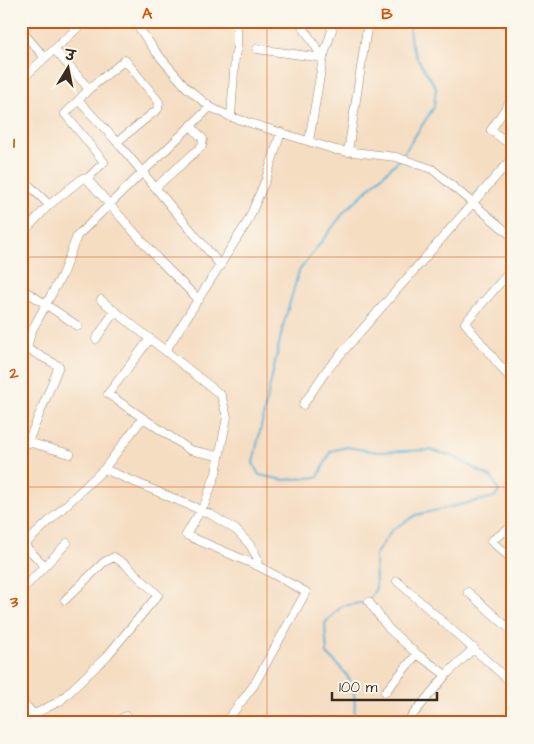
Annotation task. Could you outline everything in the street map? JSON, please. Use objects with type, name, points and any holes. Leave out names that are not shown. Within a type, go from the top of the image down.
[{"type":"street","points":[[23,78],[85,21]]},
{"type":"street","points":[[134,21],[156,52],[186,87],[210,107],[230,116],[348,152],[396,157],[412,164],[432,169],[513,237]]},
{"type":"street","points":[[230,116],[234,56],[237,48],[237,21]]},
{"type":"street","points":[[299,21],[323,58]]},
{"type":"street","points":[[309,141],[323,58],[332,30],[328,21]]},
{"type":"street","points":[[348,152],[368,28],[365,21]]},
{"type":"street","points":[[21,30],[46,58]]},
{"type":"street","points":[[257,49],[323,58]]},
{"type":"street","points":[[55,50],[89,89]]},
{"type":"street","points":[[21,235],[49,205],[83,178],[87,179],[104,162],[65,114],[89,89],[125,60],[159,102],[158,109],[117,142]]},
{"type":"street","points":[[513,97],[491,130],[513,147]]},
{"type":"street","points":[[79,101],[156,187],[221,266]]},
{"type":"street","points":[[21,358],[44,305],[62,276],[76,236],[210,107]]},
{"type":"street","points":[[156,187],[202,146],[203,139],[192,126]]},
{"type":"street","points":[[166,350],[248,221],[266,179],[281,132]]},
{"type":"street","points":[[303,405],[326,371],[513,157]]},
{"type":"street","points":[[21,178],[49,205]]},
{"type":"street","points":[[87,179],[158,259],[199,300]]},
{"type":"street","points":[[513,268],[465,323],[513,382]]},
{"type":"street","points":[[21,288],[78,326]]},
{"type":"street","points":[[101,300],[149,340],[166,350],[221,395],[227,417],[216,473],[200,510],[186,535],[258,566],[306,592],[254,685],[225,723]]},
{"type":"street","points":[[96,339],[114,312]]},
{"type":"street","points":[[149,340],[108,394],[190,450],[218,456]]},
{"type":"street","points":[[21,450],[28,442],[59,366],[26,349]]},
{"type":"street","points":[[504,371],[513,363]]},
{"type":"street","points":[[44,565],[23,544],[104,470],[142,419]]},
{"type":"street","points":[[28,442],[70,454]]},
{"type":"street","points":[[104,470],[200,510],[236,530],[250,545],[258,566]]},
{"type":"street","points":[[513,526],[491,541],[513,560]]},
{"type":"street","points":[[21,590],[67,543]]},
{"type":"street","points":[[21,721],[60,700],[107,656],[158,595],[126,565],[114,557],[104,562],[65,600]]},
{"type":"street","points":[[397,581],[512,683]]},
{"type":"street","points":[[468,592],[513,632]]},
{"type":"street","points":[[369,602],[389,629],[417,654],[446,675]]},
{"type":"street","points":[[406,723],[446,675],[474,648]]},
{"type":"street","points":[[385,692],[417,654]]},
{"type":"street","points":[[21,701],[43,723]]},
{"type":"street","points":[[113,723],[126,716],[132,723]]},
{"type":"waterway","points":[[402,156],[434,107],[436,87],[412,47],[410,38],[412,21]]},
{"type":"waterway","points":[[370,599],[376,588],[375,555],[392,530],[416,515],[494,497],[499,492],[492,478],[454,457],[431,450],[377,452],[347,447],[331,451],[318,477],[284,480],[259,475],[253,463],[283,326],[299,271],[345,211],[399,160]]},
{"type":"waterway","points":[[354,723],[355,700],[352,684],[327,654],[325,623],[342,606],[367,602]]}]
